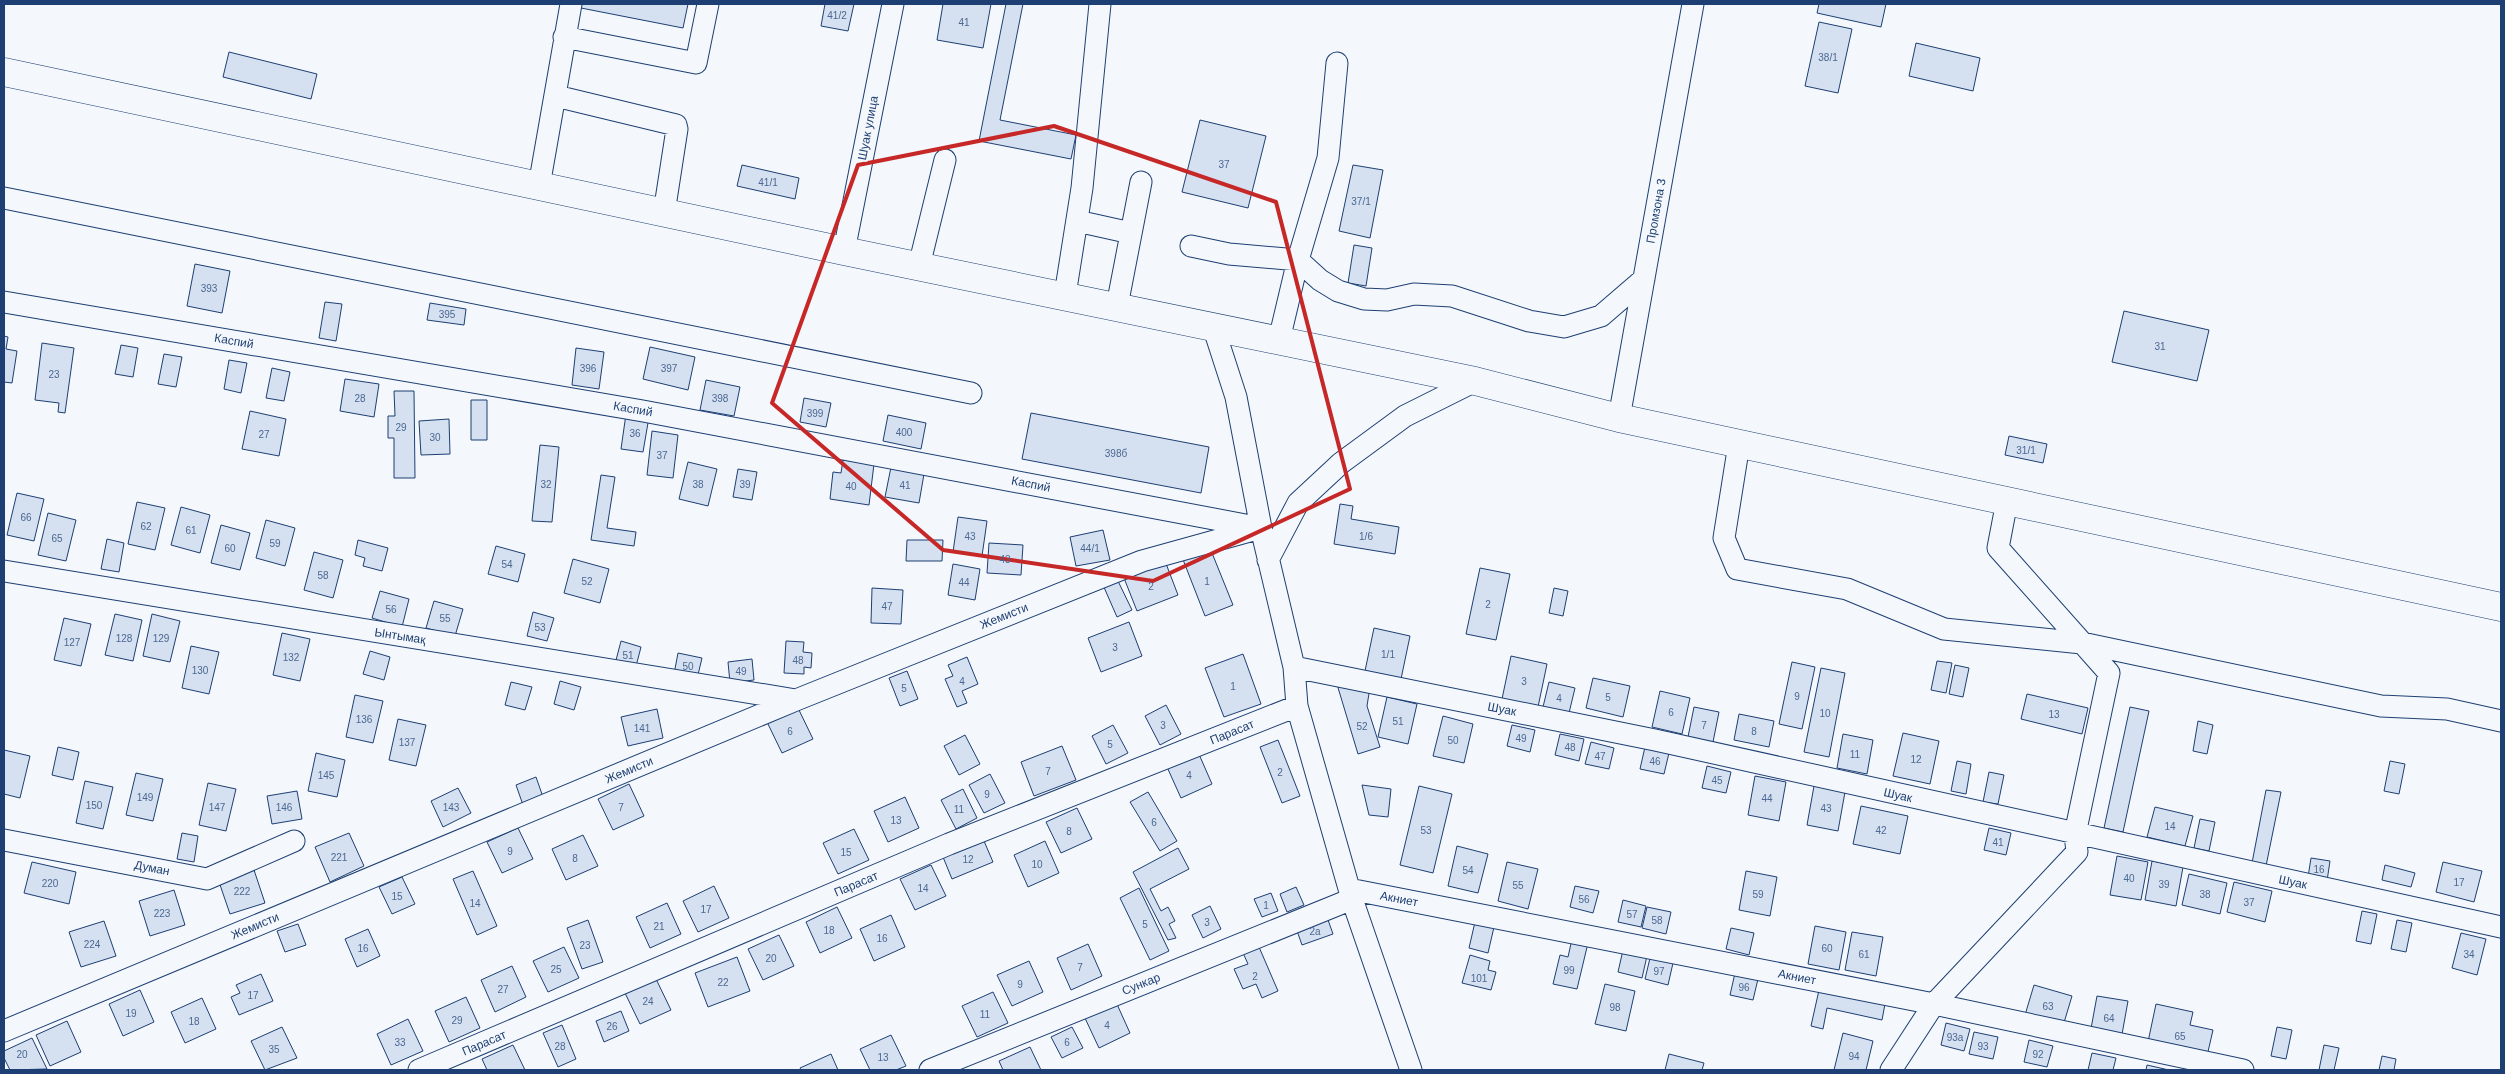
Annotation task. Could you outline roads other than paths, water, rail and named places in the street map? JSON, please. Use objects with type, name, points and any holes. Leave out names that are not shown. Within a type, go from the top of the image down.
[{"type":"main road","points":[[4,72],[844,252],[1065,295],[1475,381],[1619,418],[2501,607]]},
{"type":"street","points":[[538,186],[571,4]]},
{"type":"street","points":[[564,37],[696,62],[708,4]]},
{"type":"street","name":"Шуак улица","points":[[844,252],[893,4]]},
{"type":"street","points":[[1065,295],[1076,221],[1100,4]]},
{"type":"street","name":"Промзона 3","points":[[1619,418],[1693,4]]},
{"type":"street","points":[[1279,340],[1298,260],[1328,158],[1337,63]]},
{"type":"street","points":[[555,98],[560,97],[676,125],[677,129],[664,213]]},
{"type":"street","points":[[919,266],[944,160]]},
{"type":"street","points":[[1118,306],[1142,182]]},
{"type":"street","points":[[4,198],[971,393]]},
{"type":"street","points":[[1076,221],[1132,233]]},
{"type":"street","points":[[1191,246],[1228,254],[1298,260],[1320,280],[1338,291],[1364,299],[1387,300],[1414,294],[1452,296],[1528,321],[1564,327],[1601,316],[1644,279]]},
{"type":"street","name":"Каспий","points":[[4,302],[643,411],[1261,528]]},
{"type":"street","points":[[1213,326],[1236,396],[1261,528],[1294,667],[1297,706],[1351,894],[1410,1070]]},
{"type":"street","points":[[1268,560],[1298,503],[1341,463],[1405,416],[1475,381]]},
{"type":"street","points":[[1739,444],[1724,538],[1737,569],[1847,589],[1944,629],[2082,643],[2381,706],[2447,709],[2501,721]]},
{"type":"street","points":[[1891,1070],[1934,1004],[2077,852],[2075,834],[2109,674],[1998,548],[2007,501]]},
{"type":"street","name":"Жемисти","points":[[4,1031],[796,700],[1142,561],[1261,528]]},
{"type":"street","name":"Ынтымақ","points":[[4,572],[796,700]]},
{"type":"street","name":"Шуак","points":[[1294,667],[1655,740],[2501,927]]},
{"type":"street","name":"Парасат","points":[[419,1070],[949,844],[1297,706]]},
{"type":"street","name":"Думан","points":[[4,840],[207,879],[294,841]]},
{"type":"street","name":"Акниет","points":[[1351,894],[1934,1004],[2243,1070]]},
{"type":"street","name":"Сункар","points":[[930,1070],[1351,894]]}]
